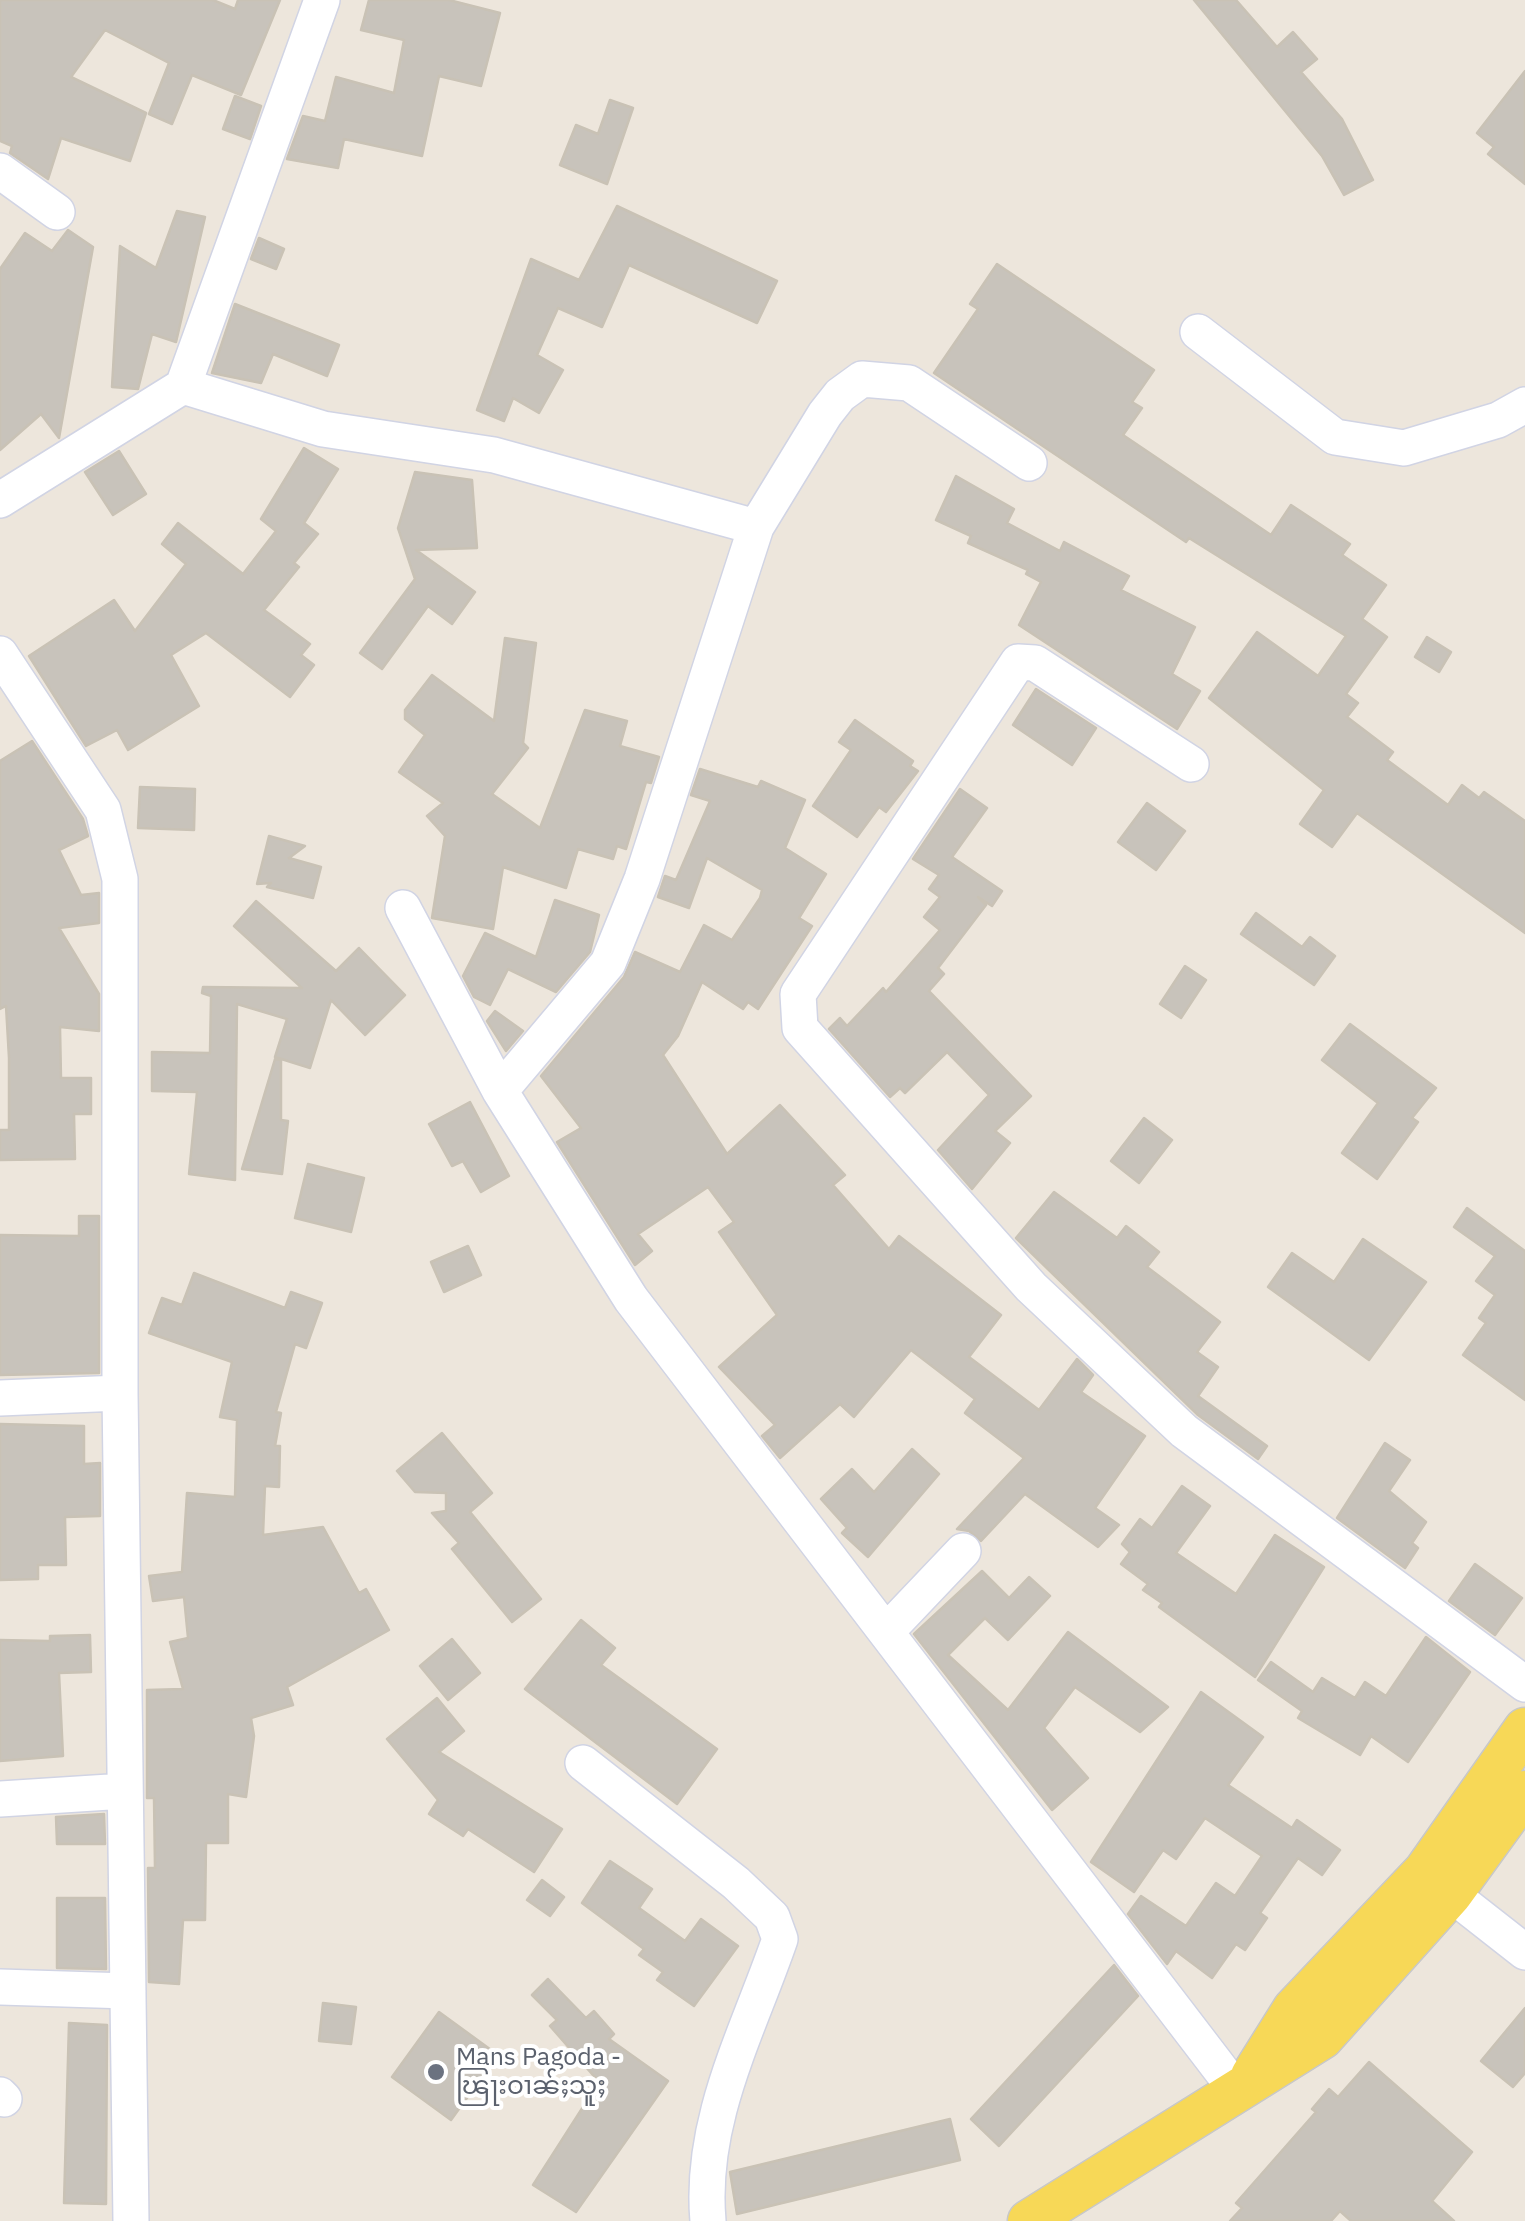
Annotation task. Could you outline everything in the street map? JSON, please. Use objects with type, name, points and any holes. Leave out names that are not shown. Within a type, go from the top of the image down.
[{"type":"main road","points":[[1243,2086],[1294,2009],[1425,1871],[1525,1730]]},
{"type":"main road","points":[[1029,2221],[1322,2038],[1451,1894],[1525,1792]]},
{"type":"street","points":[[0,500],[183,386],[322,0]]},
{"type":"street","points":[[0,171],[57,212]]},
{"type":"street","points":[[1198,332],[1335,437],[1404,448],[1498,420],[1525,405]]},
{"type":"street","points":[[500,1091],[608,963],[642,879],[756,527],[824,414],[840,395],[862,379],[909,383],[1029,464]]},
{"type":"street","points":[[183,386],[323,429],[494,455],[756,527]]},
{"type":"street","points":[[0,654],[103,810],[120,879],[120,1394],[131,2221]]},
{"type":"street","points":[[1191,764],[1035,663],[1018,662],[798,994],[800,1028],[1031,1287],[1184,1431],[1525,1684]]},
{"type":"street","points":[[403,908],[500,1091],[631,1299],[886,1632],[1243,2086]]},
{"type":"street","points":[[0,1398],[120,1394]]},
{"type":"street","points":[[886,1632],[963,1551]]},
{"type":"street","points":[[583,1764],[736,1882],[772,1917],[780,1939],[716,2107],[707,2154],[708,2221]]},
{"type":"street","points":[[0,1798],[125,1791]]},
{"type":"street","points":[[1451,1894],[1525,1952]]},
{"type":"street","points":[[0,1986],[128,1990]]},
{"type":"building","points":[[0,0],[213,0],[235,9],[238,0],[280,0],[241,95],[192,75],[172,124],[149,114],[169,63],[105,30],[71,77],[146,113],[130,161],[61,138],[48,179],[10,153],[12,146],[0,141]]},
{"type":"building","points":[[369,0],[449,0],[500,13],[481,86],[439,76],[422,156],[344,139],[338,168],[287,159],[303,116],[325,121],[336,77],[394,93],[404,40],[361,30]]},
{"type":"building","points":[[1194,0],[1236,0],[1277,47],[1293,32],[1317,59],[1301,72],[1342,119],[1373,180],[1344,195],[1322,156]]},
{"type":"building","points":[[1525,71],[1525,184],[1488,154],[1494,147],[1477,133]]},
{"type":"building","points":[[235,96],[261,106],[250,139],[223,129]]},
{"type":"building","points":[[610,100],[633,108],[607,184],[560,165],[576,125],[598,134]]},
{"type":"building","points":[[617,206],[777,281],[757,323],[629,265],[602,327],[558,308],[537,355],[563,370],[539,413],[513,398],[504,421],[477,410],[531,259],[579,280]]},
{"type":"building","points":[[177,211],[205,217],[176,342],[152,334],[138,389],[112,387],[120,246],[156,268]]},
{"type":"building","points":[[68,230],[93,247],[59,438],[41,414],[0,450],[0,269],[25,233],[52,251]]},
{"type":"building","points":[[259,238],[284,249],[276,269],[251,259]]},
{"type":"building","points":[[997,264],[1154,370],[1132,402],[1142,408],[1123,435],[1271,535],[1291,505],[1350,544],[1342,555],[1386,585],[1362,619],[1387,637],[1346,694],[1358,703],[1347,717],[1393,752],[1387,760],[1448,805],[1462,785],[1479,798],[1484,792],[1525,821],[1525,933],[1357,813],[1332,847],[1300,824],[1324,790],[1209,698],[1257,632],[1318,676],[1346,636],[1189,538],[1186,542],[934,373],[978,309],[970,304]]},
{"type":"building","points":[[235,304],[339,345],[327,376],[273,354],[261,383],[212,373]]},
{"type":"building","points":[[304,448],[338,469],[304,523],[318,534],[294,563],[299,567],[264,610],[310,644],[301,655],[314,665],[290,697],[206,633],[171,655],[199,706],[128,750],[117,730],[86,746],[29,656],[114,600],[135,631],[186,564],[162,544],[178,523],[243,574],[276,531],[261,519]]},
{"type":"building","points":[[119,451],[146,494],[113,515],[85,472]]},
{"type":"building","points":[[415,472],[472,480],[477,548],[416,550],[475,592],[452,624],[428,606],[382,669],[360,653],[415,579],[398,528]]},
{"type":"building","points":[[956,476],[1014,509],[1007,523],[1060,551],[1064,542],[1129,576],[1121,590],[1195,627],[1172,674],[1200,691],[1177,729],[1019,625],[1041,582],[1026,574],[1028,570],[968,543],[971,536],[936,520]]},
{"type":"building","points":[[1427,637],[1451,652],[1439,672],[1415,657]]},
{"type":"building","points":[[505,638],[536,643],[523,743],[528,748],[492,794],[540,828],[585,710],[627,721],[620,746],[659,757],[651,783],[646,782],[626,849],[617,846],[613,859],[578,849],[566,888],[503,867],[493,929],[432,918],[445,836],[427,816],[443,803],[399,772],[425,735],[405,719],[405,710],[432,675],[494,721]]},
{"type":"building","points":[[1036,689],[1096,728],[1072,765],[1013,725]]},
{"type":"building","points":[[855,720],[913,761],[910,766],[918,771],[886,812],[879,807],[857,837],[813,806],[851,750],[839,742]]},
{"type":"building","points":[[32,741],[83,819],[88,836],[59,850],[81,895],[99,893],[99,923],[59,928],[99,994],[99,1031],[60,1027],[61,1078],[91,1078],[91,1114],[74,1114],[75,1159],[0,1160],[0,1130],[9,1130],[9,1058],[6,1006],[0,1009],[0,761]]},
{"type":"building","points":[[700,769],[758,787],[761,781],[805,800],[785,848],[826,874],[799,918],[812,926],[758,1009],[748,1002],[743,1009],[702,982],[678,1036],[663,1055],[727,1154],[780,1105],[845,1175],[833,1185],[889,1249],[899,1236],[1001,1315],[969,1357],[1039,1410],[1077,1359],[1093,1375],[1081,1392],[1145,1436],[1095,1508],[1119,1525],[1098,1547],[1025,1494],[981,1541],[969,1531],[957,1529],[1024,1458],[965,1413],[975,1399],[911,1350],[854,1417],[840,1404],[780,1458],[762,1436],[775,1425],[719,1367],[777,1315],[719,1232],[734,1222],[708,1187],[638,1234],[652,1251],[635,1265],[557,1142],[581,1128],[541,1076],[624,977],[635,952],[680,972],[704,925],[732,940],[760,898],[762,890],[707,858],[689,908],[658,897],[665,876],[676,880],[710,801],[691,795]]},
{"type":"building","points":[[140,787],[195,789],[194,830],[138,828]]},
{"type":"building","points":[[960,789],[987,808],[952,857],[1002,891],[992,906],[978,897],[986,905],[938,968],[944,974],[929,991],[1031,1096],[995,1131],[1010,1143],[972,1189],[938,1150],[989,1095],[947,1052],[905,1093],[900,1088],[890,1097],[829,1029],[840,1018],[847,1026],[883,988],[886,992],[940,930],[924,917],[940,897],[929,889],[939,875],[913,859]]},
{"type":"building","points":[[1147,803],[1185,831],[1156,870],[1118,842]]},
{"type":"building","points":[[269,836],[305,846],[289,858],[321,867],[313,898],[267,887],[271,883],[257,884]]},
{"type":"building","points":[[555,900],[599,915],[590,952],[556,992],[508,969],[490,1005],[474,997],[463,976],[485,933],[536,957]]},
{"type":"building","points":[[256,901],[336,971],[359,948],[405,995],[365,1035],[331,1000],[310,1068],[275,1057],[287,1019],[237,1004],[235,1180],[189,1174],[197,1092],[152,1091],[152,1052],[210,1053],[211,996],[202,993],[203,987],[302,988],[234,926]]},
{"type":"building","points":[[1256,913],[1302,947],[1310,937],[1335,956],[1314,985],[1241,934]]},
{"type":"building","points":[[1185,966],[1206,980],[1181,1018],[1160,1004]]},
{"type":"building","points":[[495,1011],[523,1031],[506,1051],[487,1021]]},
{"type":"building","points":[[1350,1024],[1436,1088],[1412,1118],[1418,1122],[1377,1179],[1342,1153],[1378,1103],[1322,1060]]},
{"type":"building","points":[[275,1059],[281,1060],[281,1120],[288,1121],[282,1174],[242,1169]]},
{"type":"building","points":[[470,1102],[509,1176],[481,1192],[463,1161],[452,1166],[429,1124]]},
{"type":"building","points":[[1144,1118],[1172,1140],[1139,1183],[1111,1161]]},
{"type":"building","points":[[308,1164],[364,1178],[351,1232],[295,1218]]},
{"type":"building","points":[[1054,1192],[1117,1238],[1126,1226],[1159,1252],[1147,1267],[1220,1322],[1197,1352],[1218,1367],[1198,1396],[1267,1446],[1258,1459],[1198,1415],[1016,1238]]},
{"type":"building","points":[[1467,1208],[1525,1251],[1525,1400],[1463,1355],[1486,1323],[1479,1318],[1495,1295],[1476,1281],[1495,1256],[1454,1227]]},
{"type":"building","points":[[79,1216],[99,1216],[99,1373],[0,1375],[0,1235],[79,1236]]},
{"type":"building","points":[[1363,1239],[1426,1282],[1369,1360],[1268,1287],[1292,1253],[1334,1282]]},
{"type":"building","points":[[468,1246],[481,1275],[444,1292],[431,1262]]},
{"type":"building","points":[[194,1273],[285,1308],[291,1292],[322,1303],[306,1348],[295,1344],[276,1412],[281,1413],[275,1446],[280,1446],[279,1487],[265,1486],[263,1535],[323,1527],[359,1593],[366,1589],[389,1630],[287,1687],[293,1705],[251,1718],[254,1736],[246,1797],[228,1794],[228,1843],[206,1843],[205,1920],[183,1920],[179,1984],[149,1982],[148,1868],[155,1868],[154,1798],[147,1798],[147,1690],[183,1689],[170,1642],[188,1638],[184,1597],[153,1601],[149,1576],[182,1572],[187,1493],[235,1497],[237,1420],[220,1417],[232,1362],[149,1333],[162,1298],[182,1305]]},
{"type":"building","points":[[0,1424],[84,1426],[84,1464],[100,1463],[100,1516],[65,1517],[66,1565],[38,1565],[38,1579],[0,1580]]},
{"type":"building","points":[[442,1433],[492,1493],[470,1512],[541,1599],[512,1622],[452,1549],[459,1543],[432,1513],[446,1511],[446,1493],[415,1492],[397,1471]]},
{"type":"building","points":[[1385,1443],[1410,1460],[1389,1491],[1426,1522],[1412,1543],[1418,1548],[1405,1568],[1337,1518]]},
{"type":"building","points":[[912,1449],[939,1474],[868,1557],[842,1533],[847,1528],[821,1499],[852,1469],[874,1492]]},
{"type":"building","points":[[1182,1486],[1210,1506],[1176,1553],[1236,1594],[1275,1535],[1324,1567],[1255,1677],[1159,1607],[1162,1603],[1143,1590],[1148,1584],[1121,1564],[1130,1552],[1122,1544],[1140,1519],[1152,1528]]},
{"type":"building","points":[[1475,1564],[1522,1598],[1495,1635],[1449,1601]]},
{"type":"building","points":[[982,1571],[1009,1598],[1029,1577],[1050,1596],[1008,1640],[985,1618],[948,1655],[1008,1710],[1068,1632],[1168,1707],[1140,1732],[1075,1687],[1044,1728],[1088,1778],[1052,1810],[914,1634]]},
{"type":"building","points":[[581,1620],[615,1648],[601,1665],[717,1749],[677,1804],[525,1689]]},
{"type":"building","points":[[90,1635],[91,1672],[59,1673],[63,1756],[0,1761],[0,1640],[50,1641],[50,1636]]},
{"type":"building","points":[[1426,1637],[1470,1672],[1408,1762],[1371,1736],[1360,1755],[1298,1718],[1302,1711],[1258,1680],[1271,1662],[1313,1692],[1322,1678],[1355,1698],[1365,1682],[1386,1696]]},
{"type":"building","points":[[452,1639],[480,1673],[448,1700],[420,1666]]},
{"type":"building","points":[[1201,1692],[1263,1737],[1228,1785],[1292,1828],[1297,1820],[1340,1850],[1322,1875],[1298,1858],[1260,1913],[1267,1918],[1245,1950],[1236,1944],[1212,1978],[1176,1951],[1167,1964],[1128,1914],[1141,1896],[1186,1926],[1216,1883],[1235,1896],[1262,1856],[1205,1818],[1176,1859],[1163,1850],[1134,1892],[1091,1862]]},
{"type":"building","points":[[437,1698],[464,1731],[439,1752],[562,1829],[534,1872],[468,1829],[463,1836],[429,1814],[438,1800],[387,1739]]},
{"type":"building","points":[[104,1814],[105,1844],[57,1844],[56,1817]]},
{"type":"building","points":[[610,1861],[652,1889],[639,1908],[685,1941],[701,1919],[738,1946],[694,2006],[657,1980],[663,1972],[639,1955],[644,1949],[582,1903]]},
{"type":"building","points":[[542,1880],[564,1897],[550,1916],[527,1900]]},
{"type":"building","points":[[57,1898],[105,1898],[106,1969],[57,1968]]},
{"type":"building","points":[[1114,1965],[1138,1996],[999,2146],[971,2119]]},
{"type":"building","points":[[548,1979],[586,2018],[594,2011],[614,2034],[609,2039],[668,2081],[576,2212],[533,2185],[599,2082],[550,2026],[557,2020],[532,1995]]},
{"type":"building","points":[[323,2003],[356,2007],[351,2044],[319,2041]]},
{"type":"building","points":[[1525,2008],[1525,2073],[1513,2087],[1481,2061]]},
{"type":"building","points":[[439,2012],[498,2055],[451,2120],[392,2077]]},
{"type":"building","points":[[69,2023],[107,2025],[106,2204],[64,2203]]},
{"type":"building","points":[[1369,2062],[1472,2152],[1432,2201],[1454,2221],[1351,2221],[1340,2211],[1331,2221],[1230,2221],[1242,2208],[1236,2203],[1316,2112],[1312,2109],[1329,2089],[1338,2097]]},
{"type":"building","points":[[950,2119],[960,2160],[737,2214],[730,2172]]},
{"type":"place","name":"Mans Pagoda - ၽြႃးဝၢၼ်ႈသူႈ","points":[[436,2072]]}]
